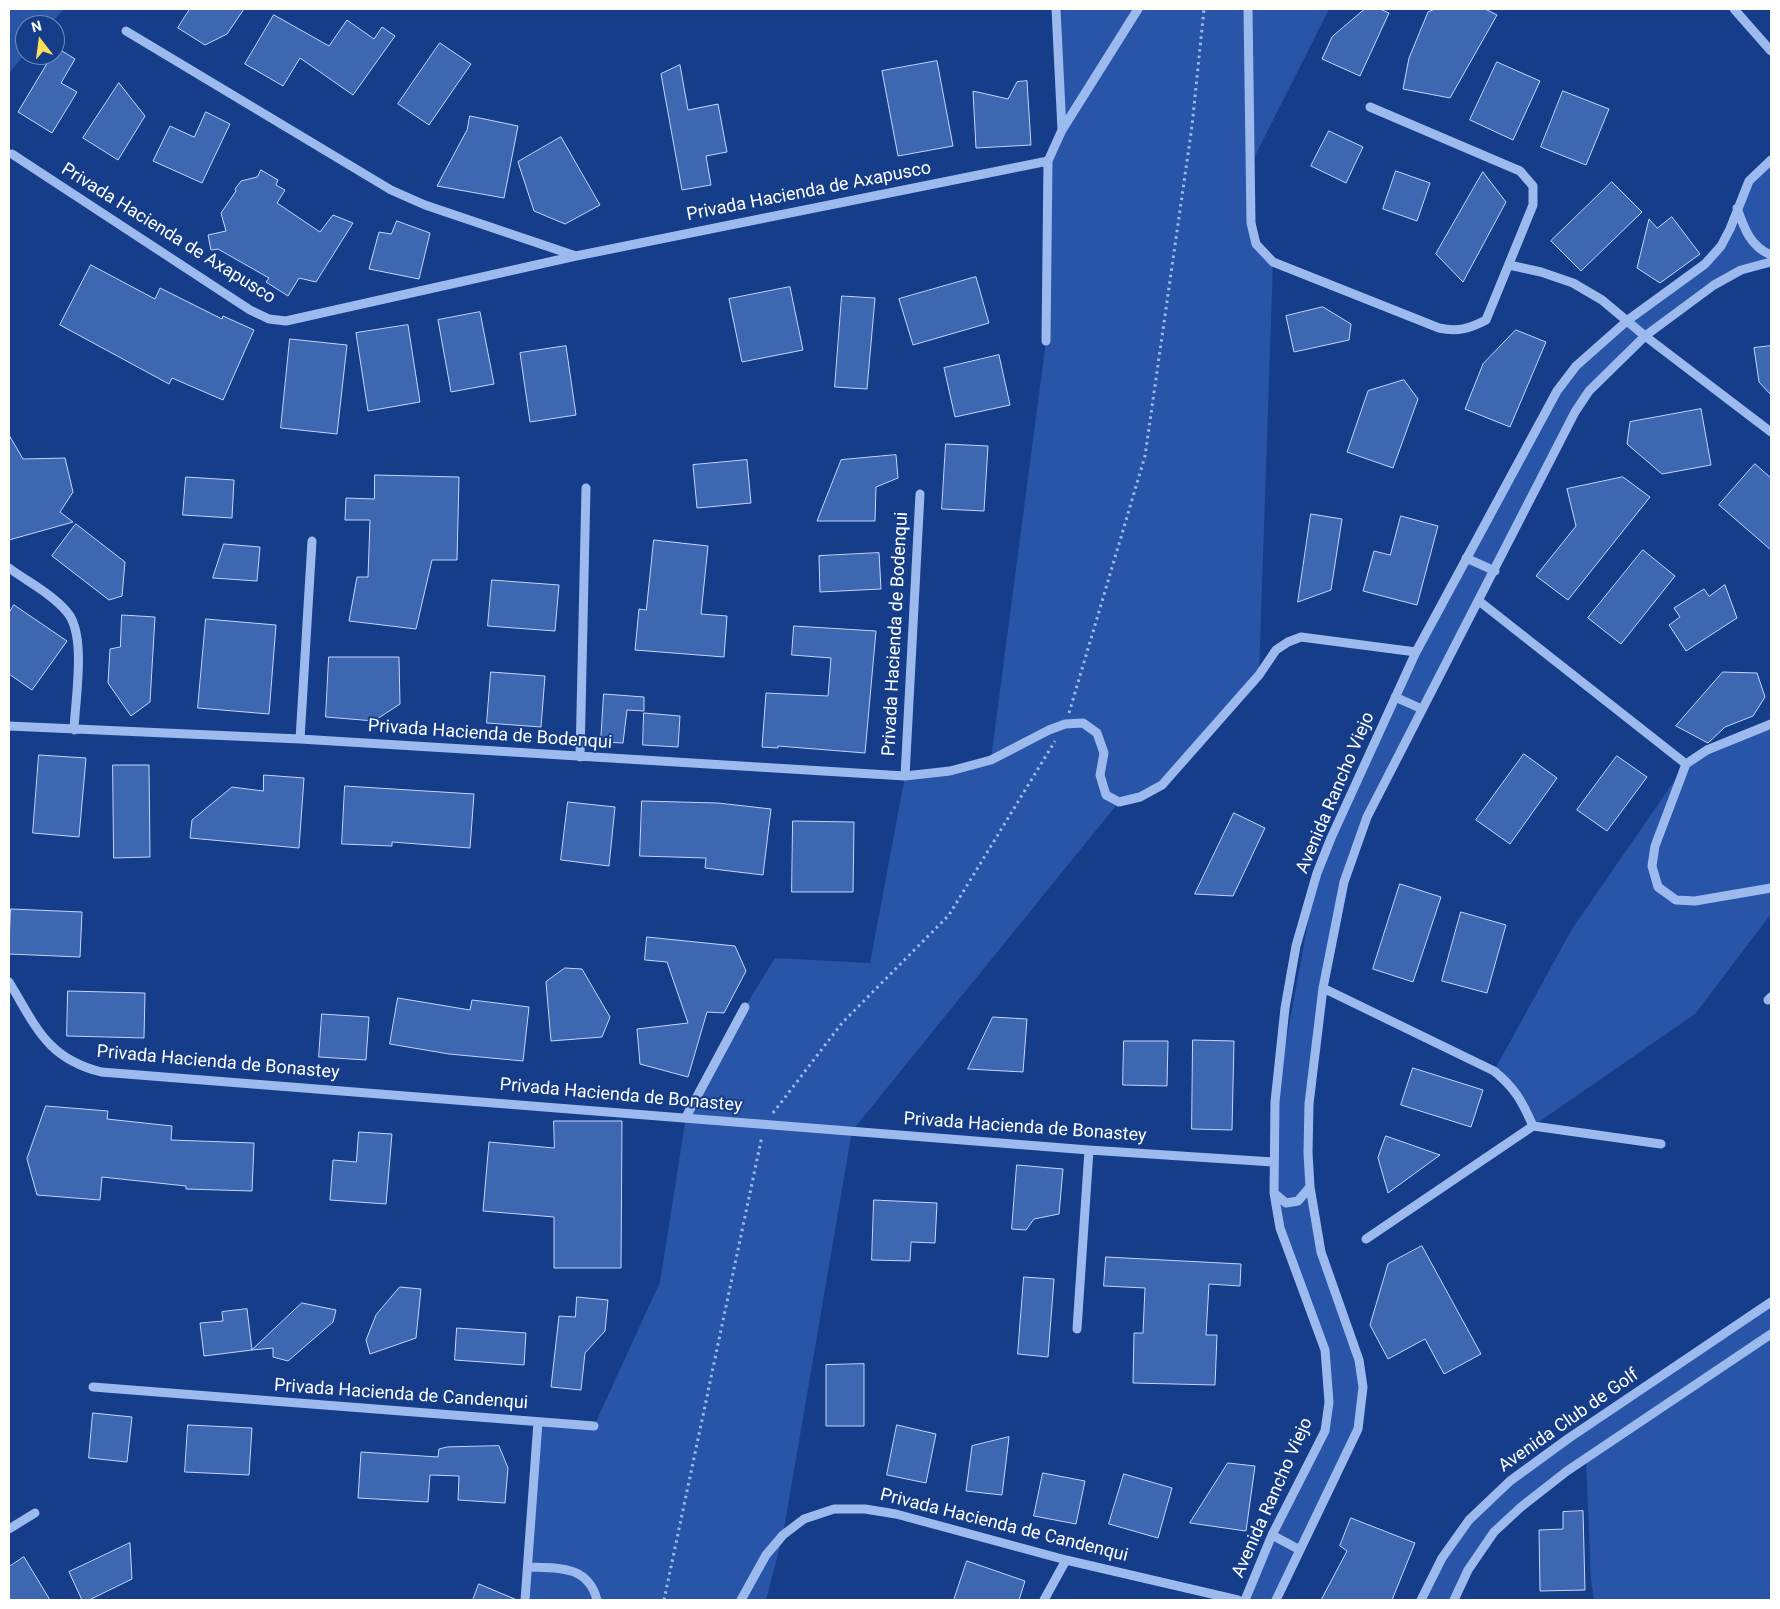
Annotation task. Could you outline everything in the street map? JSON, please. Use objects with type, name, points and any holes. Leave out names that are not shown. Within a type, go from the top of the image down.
[{"type":"street","points":[[1056,9],[1062,130]]},
{"type":"street","points":[[1046,341],[1048,161],[1062,130],[1138,9]]},
{"type":"street","points":[[1248,9],[1251,223],[1256,244],[1272,262],[1439,328],[1455,332],[1473,327],[1486,320],[1533,205],[1533,186],[1520,171],[1370,108]]},
{"type":"street","points":[[1734,9],[1771,51]]},
{"type":"street","points":[[126,31],[391,190],[425,205],[576,256]]},
{"type":"street","name":"Privada Hacienda de Axapusco","points":[[12,154],[250,310],[269,319],[286,321],[576,256],[1048,161]]},
{"type":"street","name":"Avenida Rancho Viejo","points":[[1245,1600],[1272,1535],[1325,1431],[1329,1402],[1325,1350],[1280,1228],[1274,1193],[1272,1162],[1276,1092],[1285,1008],[1296,946],[1317,873],[1331,838],[1416,652],[1556,391],[1576,366],[1628,320],[1705,264],[1721,246],[1730,229],[1736,208],[1748,181],[1771,160]]},
{"type":"street","points":[[1736,208],[1744,231],[1759,250],[1771,255]]},
{"type":"street","points":[[1276,1600],[1358,1429],[1363,1387],[1359,1360],[1321,1252],[1310,1187],[1310,1104],[1323,988],[1344,882],[1367,817],[1575,412],[1588,391],[1645,336],[1714,285],[1741,270],[1771,262]]},
{"type":"street","points":[[1509,264],[1573,283],[1602,300],[1645,336],[1771,432]]},
{"type":"street","name":"Privada Hacienda de Bodenqui","points":[[580,757],[586,488]]},
{"type":"street","name":"Privada Hacienda de Bodenqui","points":[[905,776],[920,494]]},
{"type":"street","points":[[300,739],[312,541]]},
{"type":"street","points":[[1466,558],[1495,571]]},
{"type":"street","points":[[9,568],[57,601],[69,614],[76,628],[78,644],[74,730]]},
{"type":"street","points":[[1479,601],[1686,764]]},
{"type":"street","points":[[1066,724],[1083,723],[1098,733],[1104,753],[1100,775],[1106,795],[1119,802],[1140,797],[1162,785],[1259,675],[1276,650],[1288,642],[1301,637],[1416,652]]},
{"type":"street","points":[[1396,697],[1422,709]]},
{"type":"street","name":"Privada Hacienda de Bodenqui","points":[[9,726],[300,739],[905,776],[950,771],[991,760],[1066,724]]},
{"type":"street","points":[[1771,724],[1707,750],[1686,764],[1655,846],[1652,866],[1658,887],[1676,900],[1695,901],[1771,888]]},
{"type":"street","name":"Privada Hacienda de Bonastey","points":[[9,982],[44,1039],[61,1056],[80,1066],[101,1072],[686,1116],[1089,1150],[1272,1162]]},
{"type":"street","points":[[1323,988],[1494,1071],[1510,1084],[1522,1101],[1533,1126]]},
{"type":"street","name":"Privada Hacienda de Bonastey","points":[[686,1116],[745,1008]]},
{"type":"street","points":[[1366,1239],[1533,1126],[1661,1144]]},
{"type":"street","points":[[1077,1329],[1089,1150]]},
{"type":"street","points":[[1274,1193],[1286,1203],[1298,1201],[1310,1187]]},
{"type":"street","name":"Avenida Club de Golf","points":[[1421,1600],[1442,1558],[1469,1520],[1510,1481],[1569,1438],[1771,1302]]},
{"type":"street","points":[[1454,1600],[1468,1570],[1494,1532],[1521,1507],[1567,1471],[1771,1334]]},
{"type":"street","name":"Privada Hacienda de Candenqui","points":[[93,1387],[538,1422],[528,1567]]},
{"type":"street","points":[[538,1422],[594,1426]]},
{"type":"street","name":"Privada Hacienda de Candenqui","points":[[741,1600],[766,1555],[783,1535],[804,1519],[834,1509],[865,1509],[896,1514],[1066,1560],[1238,1600]]},
{"type":"street","points":[[9,1529],[35,1513]]},
{"type":"street","points":[[1272,1535],[1300,1550]]},
{"type":"street","name":"Privada Hacienda de Candenqui","points":[[1044,1600],[1066,1560]]},
{"type":"street","points":[[525,1600],[528,1567],[562,1568],[582,1574],[597,1600]]},
{"type":"path","points":[[664,1600],[765,1124],[842,1022],[949,915],[1066,724],[1145,456],[1192,126],[1204,9]]},
{"type":"shaded area","points":[[9,9],[64,9],[59,15],[15,15],[16,65],[9,73]]},
{"type":"shaded area","points":[[1056,9],[1329,9],[1248,170],[1256,244],[1273,262],[1259,675],[1162,785],[1119,802],[852,1131],[783,1535],[766,1600],[525,1600],[538,1422],[594,1426],[660,1282],[686,1117],[745,1007],[775,958],[870,963],[905,776],[991,759],[1046,341],[1048,161],[1062,130]]},
{"type":"shaded area","points":[[1771,163],[1771,263],[1741,270],[1645,336],[1589,391],[1367,817],[1344,882],[1323,988],[1308,1153],[1321,1252],[1359,1360],[1358,1429],[1339,1480],[1280,1600],[1246,1600],[1325,1431],[1325,1350],[1280,1228],[1275,1102],[1317,873],[1395,697],[1542,415],[1576,366],[1705,264],[1721,246],[1749,181]]},
{"type":"shaded area","points":[[1771,724],[1771,914],[1695,1014],[1533,1126],[1522,1101],[1494,1071],[1572,929],[1686,764]]},
{"type":"shaded area","points":[[1771,1302],[1771,1600],[1594,1600],[1591,1579],[1586,1459],[1494,1532],[1454,1600],[1421,1600],[1469,1520],[1510,1481]]},
{"type":"building","points":[[190,9],[244,9],[227,34],[205,45],[178,28]]},
{"type":"building","points":[[1365,9],[1380,9],[1389,13],[1360,76],[1322,59],[1332,37]]},
{"type":"building","points":[[1436,9],[1485,9],[1497,15],[1450,98],[1403,89],[1409,58],[1428,12]]},
{"type":"building","points":[[274,15],[329,46],[347,20],[374,39],[382,27],[395,36],[353,95],[300,58],[283,86],[245,64]]},
{"type":"building","points":[[440,43],[471,64],[429,125],[398,104]]},
{"type":"building","points":[[65,53],[75,59],[61,83],[77,92],[52,133],[18,112],[46,65],[65,65]]},
{"type":"building","points":[[937,61],[953,146],[898,156],[882,71]]},
{"type":"building","points":[[1497,62],[1540,81],[1513,140],[1470,120]]},
{"type":"building","points":[[680,65],[688,110],[718,104],[727,152],[706,156],[711,185],[682,190],[661,74]]},
{"type":"building","points":[[1027,81],[1031,145],[976,148],[973,91],[1008,99],[1017,82]]},
{"type":"building","points":[[119,83],[145,116],[118,160],[83,138]]},
{"type":"building","points":[[1563,91],[1609,109],[1586,165],[1541,147]]},
{"type":"building","points":[[206,112],[230,124],[202,183],[153,161],[170,126],[194,137]]},
{"type":"building","points":[[470,116],[518,126],[504,198],[437,186],[467,130]]},
{"type":"building","points":[[1329,131],[1363,147],[1346,183],[1311,166]]},
{"type":"building","points":[[561,137],[600,205],[565,224],[534,211],[518,162]]},
{"type":"building","points":[[261,170],[278,180],[276,185],[285,190],[277,203],[320,232],[333,215],[353,223],[316,282],[299,278],[288,296],[266,282],[269,278],[218,249],[211,250],[208,235],[226,231],[221,213],[236,191],[235,189],[241,181],[257,177]]},
{"type":"building","points":[[1396,171],[1430,183],[1417,221],[1383,209]]},
{"type":"building","points":[[1483,172],[1506,202],[1463,282],[1436,254]]},
{"type":"building","points":[[1612,182],[1642,212],[1581,271],[1551,241]]},
{"type":"building","points":[[1672,217],[1700,254],[1660,283],[1637,268],[1649,219],[1657,228]]},
{"type":"building","points":[[397,221],[430,233],[419,279],[369,269],[379,232],[391,234]]},
{"type":"building","points":[[91,265],[155,299],[160,288],[222,319],[223,316],[254,330],[223,400],[172,378],[169,384],[60,325]]},
{"type":"building","points":[[976,277],[989,323],[913,345],[899,299]]},
{"type":"building","points":[[790,287],[803,350],[742,362],[729,299]]},
{"type":"building","points":[[842,296],[875,298],[867,389],[835,387]]},
{"type":"building","points":[[1323,307],[1351,324],[1349,340],[1294,352],[1286,316]]},
{"type":"building","points":[[480,312],[494,384],[451,392],[438,320]]},
{"type":"building","points":[[408,325],[420,402],[368,411],[356,333]]},
{"type":"building","points":[[1516,330],[1546,342],[1510,427],[1465,409],[1483,364]]},
{"type":"building","points":[[290,339],[347,345],[337,434],[281,428]]},
{"type":"building","points":[[566,346],[576,415],[530,422],[520,353]]},
{"type":"building","points":[[1771,346],[1771,395],[1759,382],[1754,348]]},
{"type":"building","points":[[999,355],[1010,405],[955,417],[944,368]]},
{"type":"building","points":[[1404,380],[1418,399],[1393,468],[1347,452],[1368,391]]},
{"type":"building","points":[[1701,409],[1711,465],[1662,474],[1627,444],[1630,422]]},
{"type":"building","points":[[9,435],[23,459],[65,458],[73,492],[60,512],[73,522],[9,540]]},
{"type":"building","points":[[946,444],[988,446],[984,511],[942,509]]},
{"type":"building","points":[[896,455],[898,478],[876,487],[875,521],[817,521],[841,460]]},
{"type":"building","points":[[747,460],[751,503],[697,508],[693,465]]},
{"type":"building","points":[[1755,464],[1771,478],[1771,550],[1719,505]]},
{"type":"building","points":[[375,475],[459,477],[457,560],[432,560],[416,629],[349,621],[357,577],[368,577],[370,520],[345,520],[346,498],[374,499]]},
{"type":"building","points":[[186,477],[234,480],[232,518],[183,515]]},
{"type":"building","points":[[1623,477],[1650,497],[1568,600],[1536,576],[1576,526],[1567,489]]},
{"type":"building","points":[[1311,514],[1342,519],[1331,590],[1298,602]]},
{"type":"building","points":[[1401,516],[1438,526],[1417,605],[1363,591],[1374,551],[1390,555]]},
{"type":"building","points":[[76,524],[125,562],[122,596],[109,600],[52,556]]},
{"type":"building","points":[[654,540],[708,546],[701,614],[727,616],[724,657],[635,650],[639,609],[646,610]]},
{"type":"building","points":[[224,544],[260,547],[257,581],[213,578]]},
{"type":"building","points":[[1643,550],[1675,576],[1621,644],[1588,618]]},
{"type":"building","points":[[879,553],[881,589],[820,592],[819,556]]},
{"type":"building","points":[[492,580],[559,585],[555,631],[488,626]]},
{"type":"building","points":[[1725,585],[1737,618],[1686,651],[1669,625],[1680,617],[1674,608],[1704,589],[1709,596]]},
{"type":"building","points":[[14,605],[67,641],[32,690],[9,674],[9,613]]},
{"type":"building","points":[[122,615],[155,617],[150,702],[131,716],[108,683],[110,649],[120,647]]},
{"type":"building","points":[[206,619],[276,625],[269,714],[198,708]]},
{"type":"building","points":[[794,626],[876,631],[865,753],[778,746],[778,748],[762,747],[766,693],[828,696],[831,658],[792,655]]},
{"type":"building","points":[[329,657],[399,657],[400,704],[374,721],[326,717]]},
{"type":"building","points":[[491,672],[545,676],[541,727],[487,723]]},
{"type":"building","points":[[1723,672],[1757,673],[1765,697],[1753,716],[1725,727],[1708,743],[1676,726]]},
{"type":"building","points":[[604,694],[644,697],[644,711],[627,710],[623,743],[601,742]]},
{"type":"building","points":[[644,713],[680,716],[678,747],[643,745]]},
{"type":"building","points":[[1524,754],[1557,778],[1510,844],[1476,820]]},
{"type":"building","points":[[39,755],[86,758],[79,837],[33,833]]},
{"type":"building","points":[[1617,756],[1647,777],[1607,831],[1577,810]]},
{"type":"building","points":[[113,765],[149,765],[150,857],[114,858]]},
{"type":"building","points":[[264,775],[304,778],[299,848],[190,838],[192,820],[232,787],[263,791]]},
{"type":"building","points":[[345,786],[474,794],[470,848],[392,842],[392,846],[342,844]]},
{"type":"building","points":[[642,801],[718,803],[771,809],[763,875],[705,868],[706,858],[640,856]]},
{"type":"building","points":[[568,802],[615,807],[609,866],[561,860]]},
{"type":"building","points":[[1234,813],[1265,828],[1233,896],[1195,894]]},
{"type":"building","points":[[793,821],[854,822],[853,892],[792,892]]},
{"type":"building","points":[[1400,884],[1441,897],[1413,982],[1373,969]]},
{"type":"building","points":[[11,909],[82,912],[80,957],[9,954]]},
{"type":"building","points":[[1461,912],[1506,925],[1487,993],[1442,981]]},
{"type":"building","points":[[647,937],[735,946],[746,971],[724,1013],[707,1012],[688,1077],[640,1064],[637,1029],[688,1023],[667,962],[645,960]]},
{"type":"building","points":[[565,968],[582,969],[610,1017],[602,1037],[551,1041],[546,982]]},
{"type":"building","points":[[68,991],[145,993],[144,1038],[67,1036]]},
{"type":"building","points":[[398,998],[470,1010],[472,1000],[529,1007],[523,1061],[449,1054],[390,1044]]},
{"type":"building","points":[[322,1014],[369,1017],[366,1060],[319,1057]]},
{"type":"building","points":[[993,1017],[1027,1019],[1023,1072],[968,1069]]},
{"type":"building","points":[[1193,1040],[1234,1041],[1232,1130],[1192,1129]]},
{"type":"building","points":[[1124,1041],[1168,1041],[1167,1086],[1123,1085]]},
{"type":"building","points":[[1413,1068],[1483,1090],[1471,1127],[1401,1105]]},
{"type":"building","points":[[46,1106],[108,1111],[107,1119],[172,1126],[171,1140],[254,1143],[252,1191],[186,1189],[186,1186],[102,1177],[100,1200],[37,1195],[27,1159]]},
{"type":"building","points":[[554,1121],[622,1121],[621,1268],[554,1268],[554,1217],[483,1211],[489,1142],[554,1148]]},
{"type":"building","points":[[359,1132],[392,1134],[386,1204],[330,1200],[333,1160],[356,1162]]},
{"type":"building","points":[[1386,1136],[1440,1155],[1388,1193],[1378,1158]]},
{"type":"building","points":[[1017,1165],[1063,1169],[1059,1214],[1034,1219],[1026,1230],[1012,1229]]},
{"type":"building","points":[[874,1200],[937,1203],[935,1243],[911,1242],[910,1261],[872,1260]]},
{"type":"building","points":[[1422,1246],[1481,1354],[1444,1374],[1425,1339],[1388,1359],[1370,1325],[1388,1264]]},
{"type":"building","points":[[1106,1257],[1241,1264],[1240,1286],[1209,1284],[1206,1335],[1217,1335],[1215,1385],[1133,1383],[1134,1333],[1143,1333],[1145,1288],[1104,1286]]},
{"type":"building","points":[[1024,1277],[1054,1279],[1048,1357],[1018,1354]]},
{"type":"building","points":[[400,1287],[421,1289],[416,1338],[370,1354],[366,1340],[376,1315]]},
{"type":"building","points":[[577,1297],[608,1300],[605,1331],[585,1353],[581,1390],[551,1387],[559,1316],[575,1317]]},
{"type":"building","points":[[302,1303],[336,1310],[333,1322],[288,1361],[273,1357],[273,1348],[252,1350]]},
{"type":"building","points":[[247,1309],[252,1350],[204,1356],[200,1323],[223,1321],[222,1312]]},
{"type":"building","points":[[457,1328],[526,1333],[524,1365],[455,1360]]},
{"type":"building","points":[[864,1364],[864,1426],[826,1426],[826,1365]]},
{"type":"building","points":[[93,1413],[132,1417],[127,1462],[89,1458]]},
{"type":"building","points":[[188,1425],[252,1428],[249,1475],[185,1472]]},
{"type":"building","points":[[897,1425],[936,1434],[926,1483],[887,1475]]},
{"type":"building","points":[[1009,1437],[1002,1495],[966,1491],[972,1446]]},
{"type":"building","points":[[499,1446],[508,1468],[505,1503],[458,1500],[459,1476],[430,1475],[428,1502],[358,1498],[361,1452],[438,1457],[439,1449],[447,1447]]},
{"type":"building","points":[[1228,1463],[1255,1466],[1246,1531],[1190,1523]]},
{"type":"building","points":[[1043,1473],[1085,1481],[1076,1524],[1034,1516]]},
{"type":"building","points":[[1124,1474],[1172,1488],[1158,1538],[1109,1524]]},
{"type":"building","points":[[1583,1511],[1585,1590],[1540,1591],[1539,1530],[1563,1529],[1563,1512]]},
{"type":"building","points":[[1351,1518],[1415,1543],[1392,1600],[1321,1600],[1347,1551],[1340,1546]]},
{"type":"building","points":[[130,1543],[132,1579],[89,1600],[82,1600],[69,1572]]},
{"type":"building","points":[[24,1557],[50,1600],[9,1600],[9,1567]]},
{"type":"building","points":[[967,1561],[1025,1581],[1019,1600],[954,1600]]},
{"type":"building","points":[[479,1584],[517,1600],[473,1600]]}]
